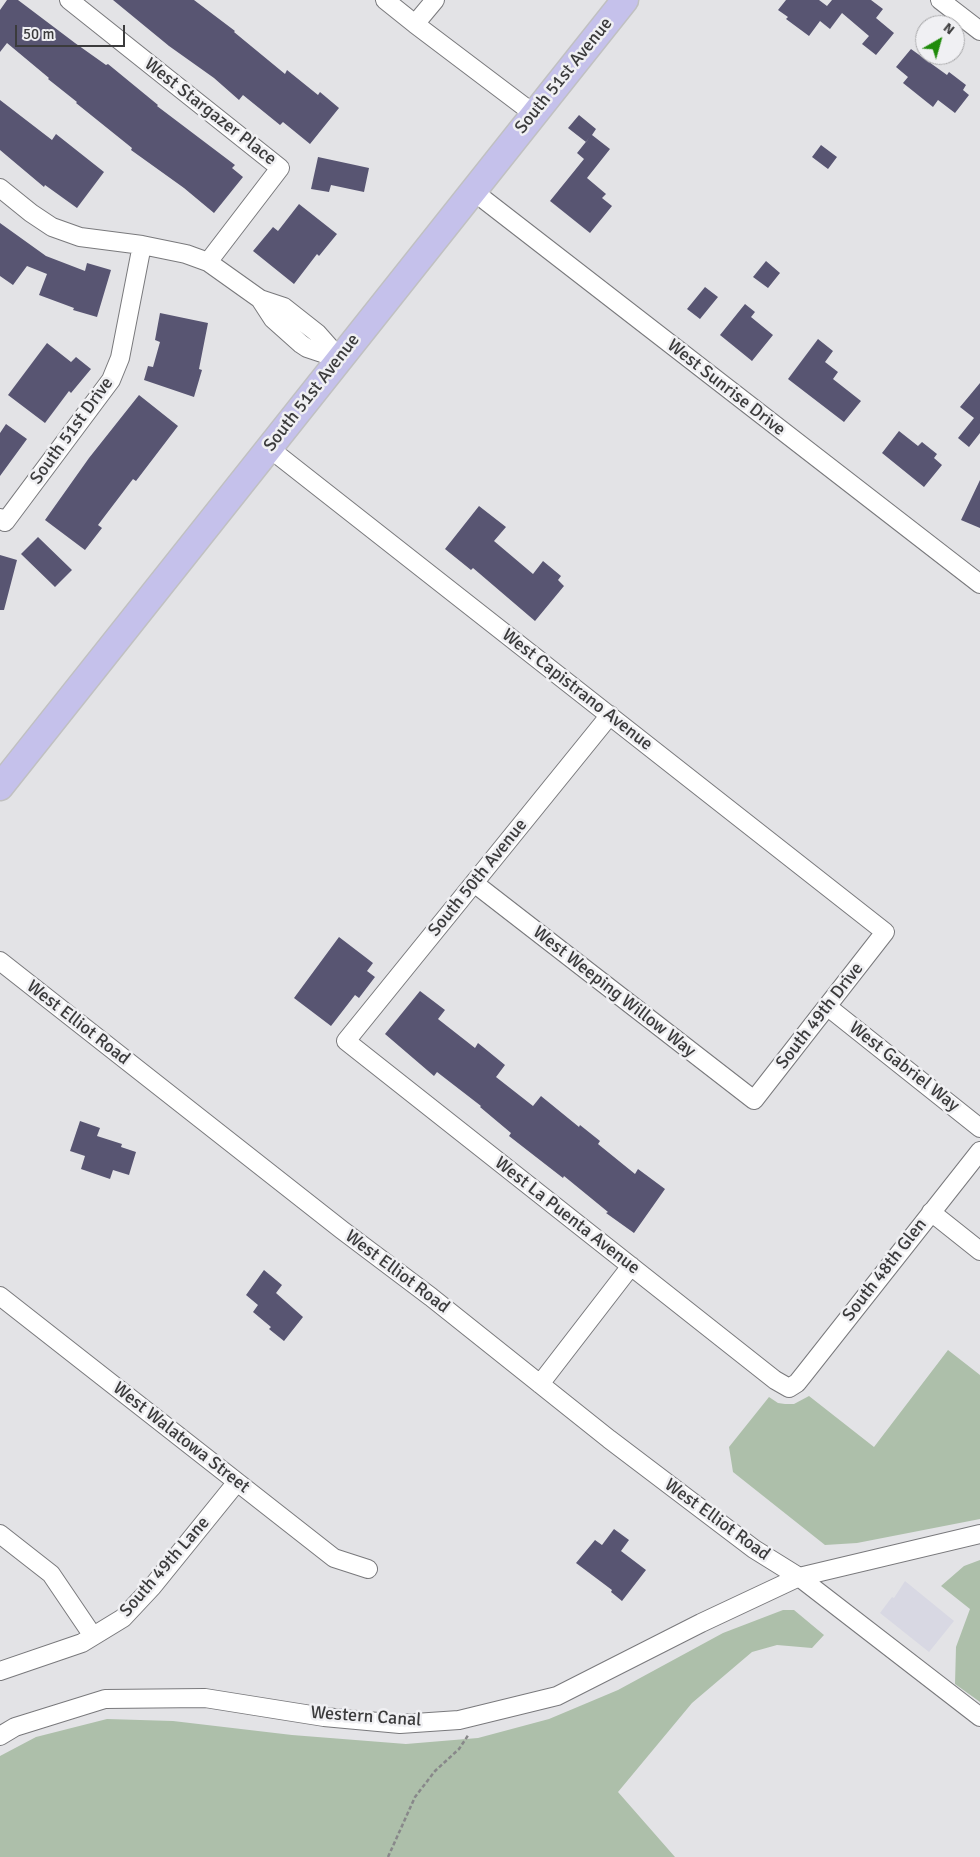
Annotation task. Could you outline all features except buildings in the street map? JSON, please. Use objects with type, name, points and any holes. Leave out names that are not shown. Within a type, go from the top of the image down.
[{"type":"main road","name":"South 51st Avenue","points":[[0,787],[625,0]]},
{"type":"street","name":"West Stargazer Place","points":[[69,0],[280,168],[208,262]]},
{"type":"street","points":[[385,0],[534,114]]},
{"type":"street","points":[[415,24],[435,0]]},
{"type":"street","points":[[940,0],[980,31]]},
{"type":"street","points":[[0,188],[52,227],[80,237],[142,245],[186,254],[208,262],[260,299],[284,307],[318,333],[340,358]]},
{"type":"street","name":"West Sunrise Drive","points":[[473,191],[980,584]]},
{"type":"street","name":"South 51st Drive","points":[[2,520],[111,380],[120,358],[142,245]]},
{"type":"street","name":"West Capistrano Avenue","points":[[269,448],[885,932]]},
{"type":"street","name":"South 50th Avenue","points":[[346,1041],[610,716]]},
{"type":"street","name":"West Weeping Willow Way","points":[[474,883],[754,1100]]},
{"type":"street","name":"South 49th Drive","points":[[754,1100],[885,932]]},
{"type":"street","name":"West Elliot Road","points":[[0,961],[609,1439],[754,1549],[798,1577],[980,1717]]},
{"type":"street","name":"West Gabriel Way","points":[[828,1007],[980,1128]]},
{"type":"street","name":"West La Puenta Avenue","points":[[346,1041],[775,1380],[789,1388]]},
{"type":"street","name":"South 48th Glen","points":[[789,1388],[797,1383],[980,1151]]},
{"type":"street","points":[[931,1212],[980,1251]]},
{"type":"street","points":[[540,1384],[631,1266]]},
{"type":"street","name":"West Walatowa Street","points":[[0,1296],[334,1558],[368,1569]]},
{"type":"street","name":"South 49th Lane","points":[[0,1671],[82,1643],[123,1618],[152,1587],[237,1482]]},
{"type":"street","points":[[0,1534],[52,1574],[94,1636]]},
{"type":"street","points":[[798,1577],[980,1534]]},
{"type":"street","name":"Western Canal","points":[[0,1736],[15,1727],[105,1699],[204,1698],[324,1716],[400,1724],[459,1720],[557,1696],[701,1623],[798,1577]]},
{"type":"path","points":[[388,1857],[415,1797],[435,1771],[459,1749],[482,1715]]},
{"type":"shaded area","points":[[905,1581],[954,1621],[929,1652],[880,1613],[892,1597],[894,1598]]},
{"type":"green space","points":[[948,1350],[980,1375],[980,1519],[857,1543],[825,1545],[733,1472],[729,1447],[769,1397],[778,1403],[794,1404],[809,1396],[874,1447]]},
{"type":"green space","points":[[980,1560],[980,1702],[955,1684],[956,1647],[970,1609],[941,1586],[964,1566]]},
{"type":"green space","points":[[783,1610],[794,1610],[824,1635],[812,1648],[777,1645],[752,1652],[692,1703],[618,1792],[675,1857],[0,1857],[0,1756],[36,1737],[107,1719],[173,1721],[292,1735],[406,1744],[478,1738],[549,1719],[618,1690],[723,1633]]}]
